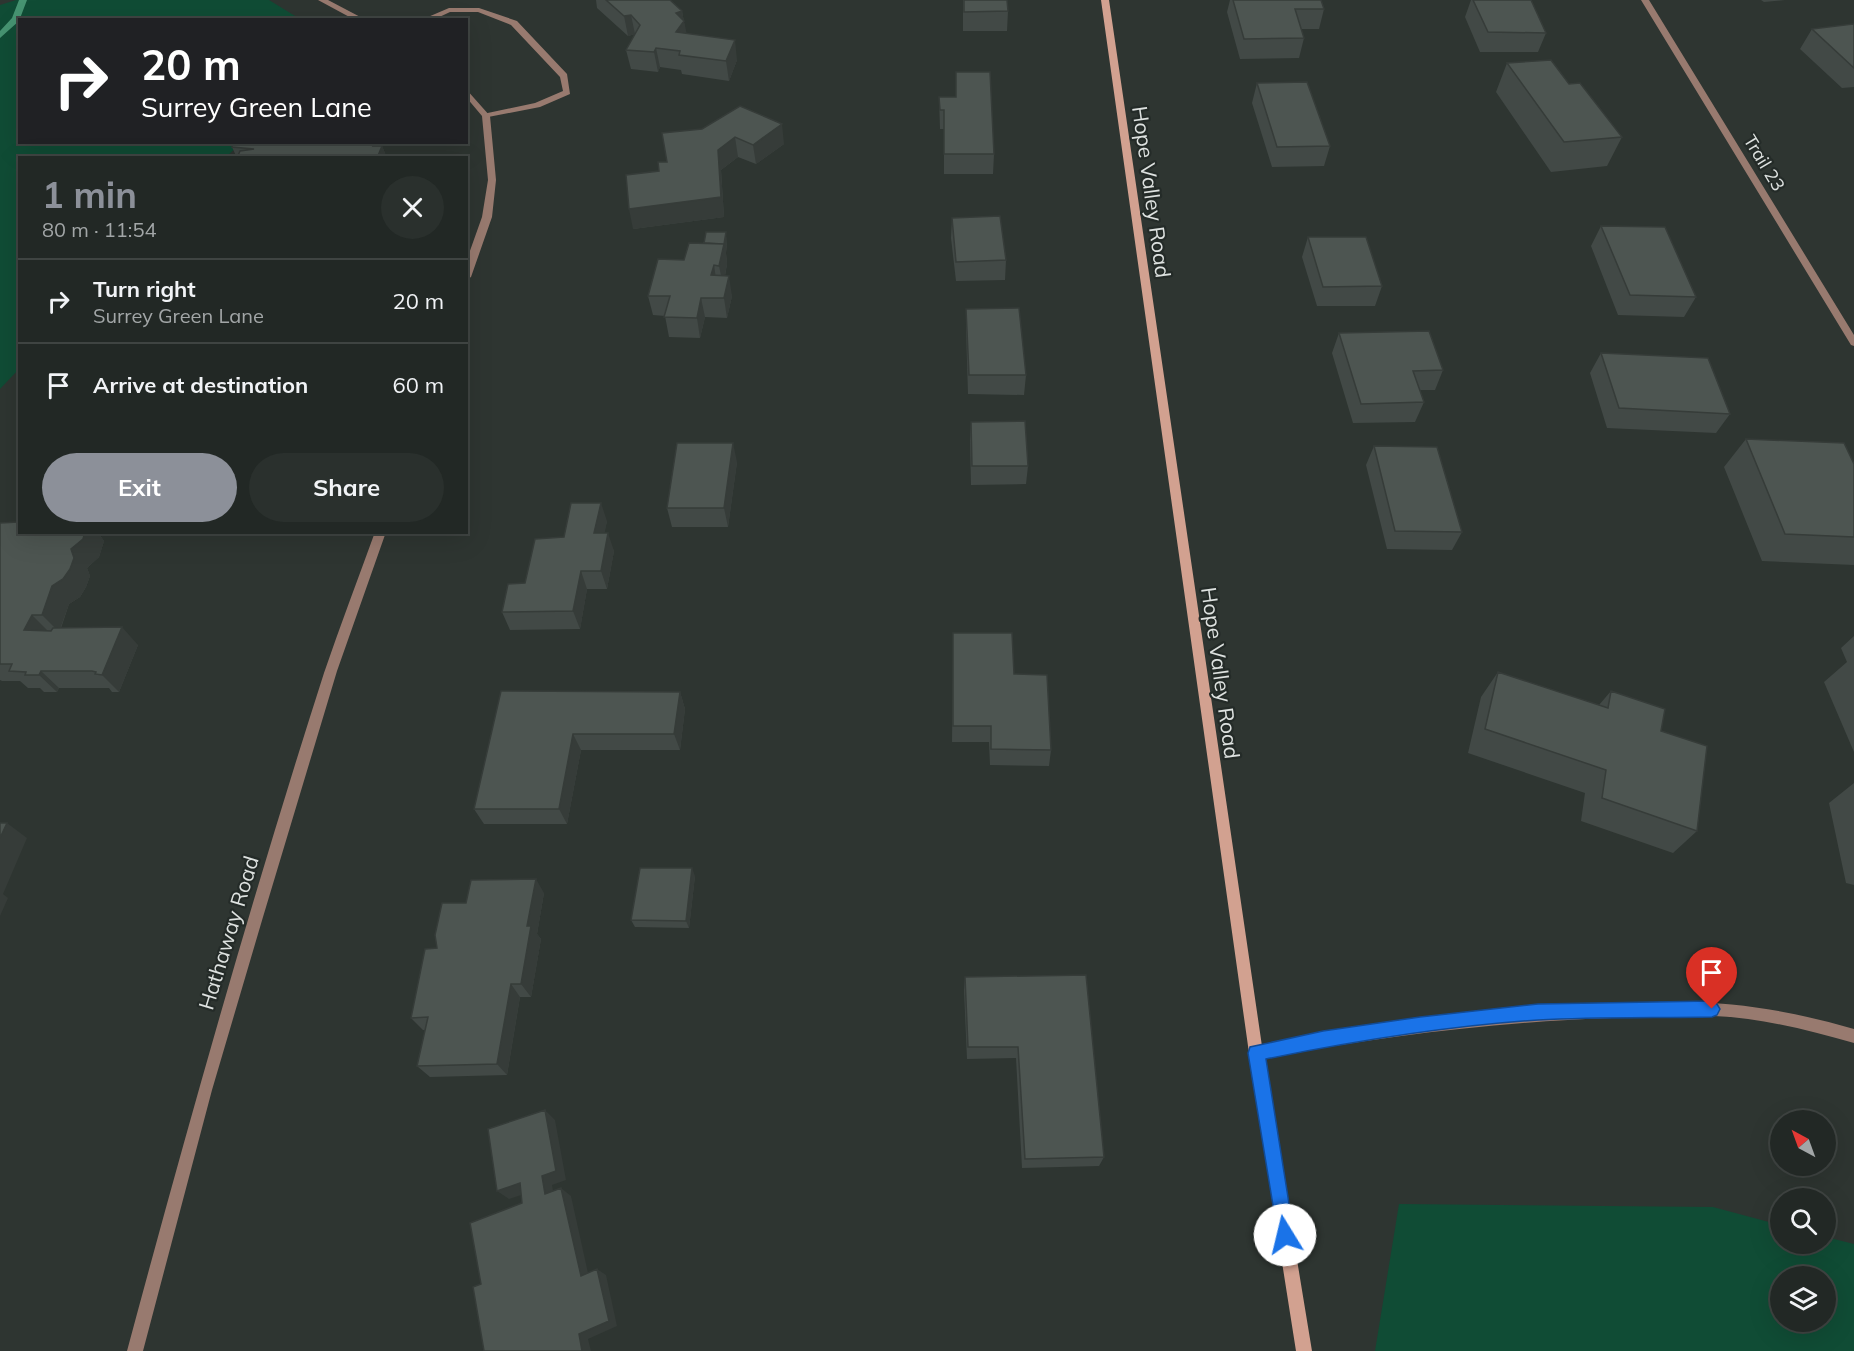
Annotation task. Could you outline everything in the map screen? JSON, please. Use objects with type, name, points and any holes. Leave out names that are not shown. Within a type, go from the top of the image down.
[{"type":"main road","name":"Hope Valley Road","points":[[1105,0],[1256,1053],[1302,1350]]},
{"type":"street","points":[[322,0],[358,18]]},
{"type":"street","name":"Trail 23","points":[[1645,0],[1854,343]]},
{"type":"street","points":[[430,18],[449,10],[479,10],[514,22],[564,76],[567,92],[537,105],[486,116]]},
{"type":"street","points":[[468,94],[486,116],[492,180],[487,217],[468,271]]},
{"type":"street","name":"Hathaway Road","points":[[135,1351],[205,1090],[266,883],[331,671],[380,534]]},
{"type":"street","points":[[1256,1053],[1420,1025],[1538,1012],[1712,1009],[1762,1014],[1854,1036]]},
{"type":"green space","points":[[16,0],[269,0],[298,18],[18,18],[18,144],[240,144],[227,156],[18,156],[18,370],[0,389],[0,5]]},
{"type":"green space","points":[[1399,1204],[1713,1207],[1770,1222],[1770,1254],[1836,1254],[1836,1240],[1854,1244],[1854,1351],[1375,1351]]},
{"type":"building","points":[[606,0],[670,0],[682,11],[676,13],[684,21],[676,32],[735,40],[726,61],[679,55],[680,51],[656,48],[654,52],[626,50],[640,25],[631,15],[624,16]]},
{"type":"building","points":[[964,0],[1007,0],[1008,11],[964,12]]},
{"type":"building","points":[[1233,0],[1321,0],[1324,9],[1295,9],[1304,38],[1244,39]]},
{"type":"building","points":[[1473,0],[1531,0],[1546,33],[1488,32]]},
{"type":"building","points":[[1854,25],[1854,68],[1812,29]]},
{"type":"building","points":[[1551,60],[1569,84],[1580,83],[1622,137],[1564,142],[1507,63]]},
{"type":"building","points":[[956,72],[990,72],[994,154],[944,154],[944,110],[940,110],[939,97],[956,97]]},
{"type":"building","points":[[1307,82],[1330,146],[1277,147],[1257,83]]},
{"type":"building","points":[[740,106],[782,124],[753,145],[735,137],[718,150],[721,197],[629,209],[626,175],[659,171],[658,162],[667,162],[662,133],[702,129]]},
{"type":"building","points":[[233,144],[374,144],[373,146],[382,146],[378,156],[238,156],[240,151],[254,149],[232,147]]},
{"type":"building","points":[[1000,216],[1006,260],[956,262],[952,218]]},
{"type":"building","points":[[1601,226],[1665,227],[1696,297],[1630,295]]},
{"type":"building","points":[[706,232],[726,232],[724,244],[704,243]]},
{"type":"building","points":[[1308,237],[1366,237],[1382,286],[1323,287]]},
{"type":"building","points":[[689,243],[724,244],[719,266],[714,265],[711,275],[729,276],[724,298],[701,298],[697,318],[664,317],[670,296],[648,296],[658,259],[684,260]]},
{"type":"building","points":[[1019,308],[1026,375],[969,375],[966,309]]},
{"type":"building","points":[[1429,331],[1443,370],[1413,371],[1424,402],[1361,404],[1339,333]]},
{"type":"building","points":[[1601,353],[1708,358],[1730,414],[1619,408]]},
{"type":"building","points":[[1025,421],[1028,466],[972,466],[971,422]]},
{"type":"building","points":[[1746,439],[1844,443],[1854,464],[1854,537],[1785,534]]},
{"type":"building","points":[[677,443],[733,443],[724,508],[667,508]]},
{"type":"building","points":[[1374,446],[1437,447],[1462,532],[1395,531]]},
{"type":"building","points":[[571,503],[601,503],[594,533],[608,533],[601,571],[581,571],[573,611],[502,612],[508,584],[525,583],[535,539],[564,537]]},
{"type":"building","points":[[18,522],[18,534],[84,534],[83,539],[71,549],[74,558],[70,569],[63,579],[52,586],[42,615],[32,615],[24,630],[51,631],[53,628],[122,627],[102,675],[92,671],[41,671],[39,675],[25,675],[26,672],[9,671],[12,664],[0,664],[0,523]]},
{"type":"building","points":[[953,633],[1012,633],[1014,674],[1047,675],[1051,750],[991,749],[991,726],[953,726]]},
{"type":"building","points":[[1498,672],[1608,708],[1611,691],[1665,709],[1661,731],[1707,746],[1697,831],[1602,798],[1606,770],[1485,729]]},
{"type":"building","points":[[501,691],[680,692],[674,734],[573,734],[559,809],[474,809]]},
{"type":"building","points":[[0,823],[7,823],[0,838]]},
{"type":"building","points":[[640,868],[692,868],[686,921],[631,920]]},
{"type":"building","points":[[536,879],[527,926],[531,926],[521,984],[511,984],[497,1064],[417,1066],[428,1017],[411,1018],[425,949],[437,948],[435,935],[442,903],[466,903],[471,880]]},
{"type":"building","points":[[1086,975],[1104,1157],[1025,1159],[1018,1047],[968,1047],[965,977]]},
{"type":"building","points":[[545,1110],[556,1171],[542,1176],[545,1194],[561,1188],[581,1276],[597,1269],[609,1321],[579,1334],[582,1351],[484,1351],[473,1287],[481,1284],[470,1223],[522,1203],[520,1183],[497,1191],[488,1129]]},
{"type":"waterway","points":[[0,36],[16,19],[23,0]]},
{"type":"route","points":[[1285,1235],[1256,1053],[1420,1025],[1538,1012],[1712,1009]]}]
